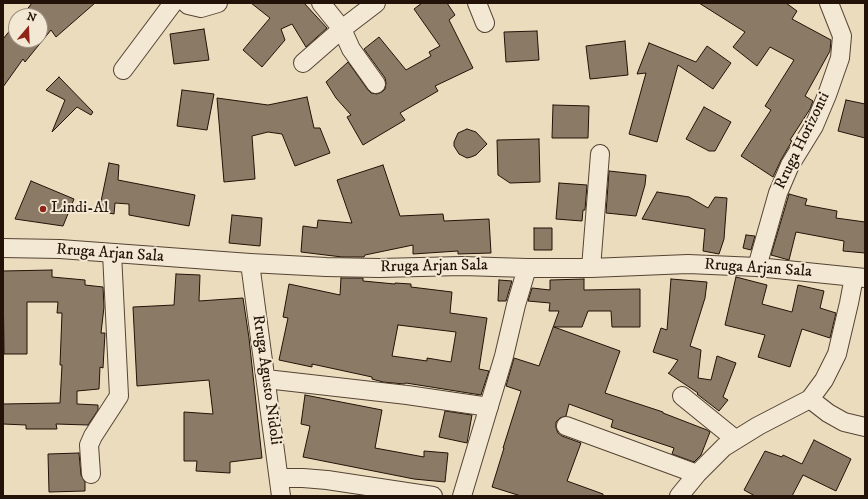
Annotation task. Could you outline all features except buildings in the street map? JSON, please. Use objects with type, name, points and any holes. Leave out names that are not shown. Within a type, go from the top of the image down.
[{"type":"street","points":[[123,70],[173,3]]},
{"type":"street","points":[[186,3],[188,5],[201,8],[218,3]]},
{"type":"street","points":[[321,3],[342,29],[350,48],[376,84]]},
{"type":"street","points":[[303,63],[342,29],[376,3]]},
{"type":"street","points":[[477,3],[485,23]]},
{"type":"street","points":[[818,3],[833,8]]},
{"type":"street","name":"Rruga Horizonti","points":[[756,267],[778,193],[790,165],[814,126],[840,58],[842,36],[833,8]]},
{"type":"street","points":[[591,268],[600,154]]},
{"type":"street","name":"Rruga Arjan Sala","points":[[3,248],[60,249],[250,263],[379,268],[462,266],[591,268],[688,264],[756,267],[860,277]]},
{"type":"street","points":[[91,474],[89,445],[93,436],[119,396],[112,253]]},
{"type":"street","name":"Rruga Agusto Nidoli","points":[[250,263],[281,496]]},
{"type":"street","points":[[462,496],[490,407],[527,268]]},
{"type":"street","points":[[679,496],[714,456],[735,439],[810,399],[824,380],[837,354],[849,303],[860,277]]},
{"type":"street","points":[[266,380],[399,394],[490,407]]},
{"type":"street","points":[[682,396],[735,439]]},
{"type":"street","points":[[810,399],[844,422],[865,427]]},
{"type":"street","points":[[566,426],[697,474]]},
{"type":"street","points":[[279,478],[327,480],[433,496]]},
{"type":"place","name":"Lindi-Al","points":[[43,209]]}]
